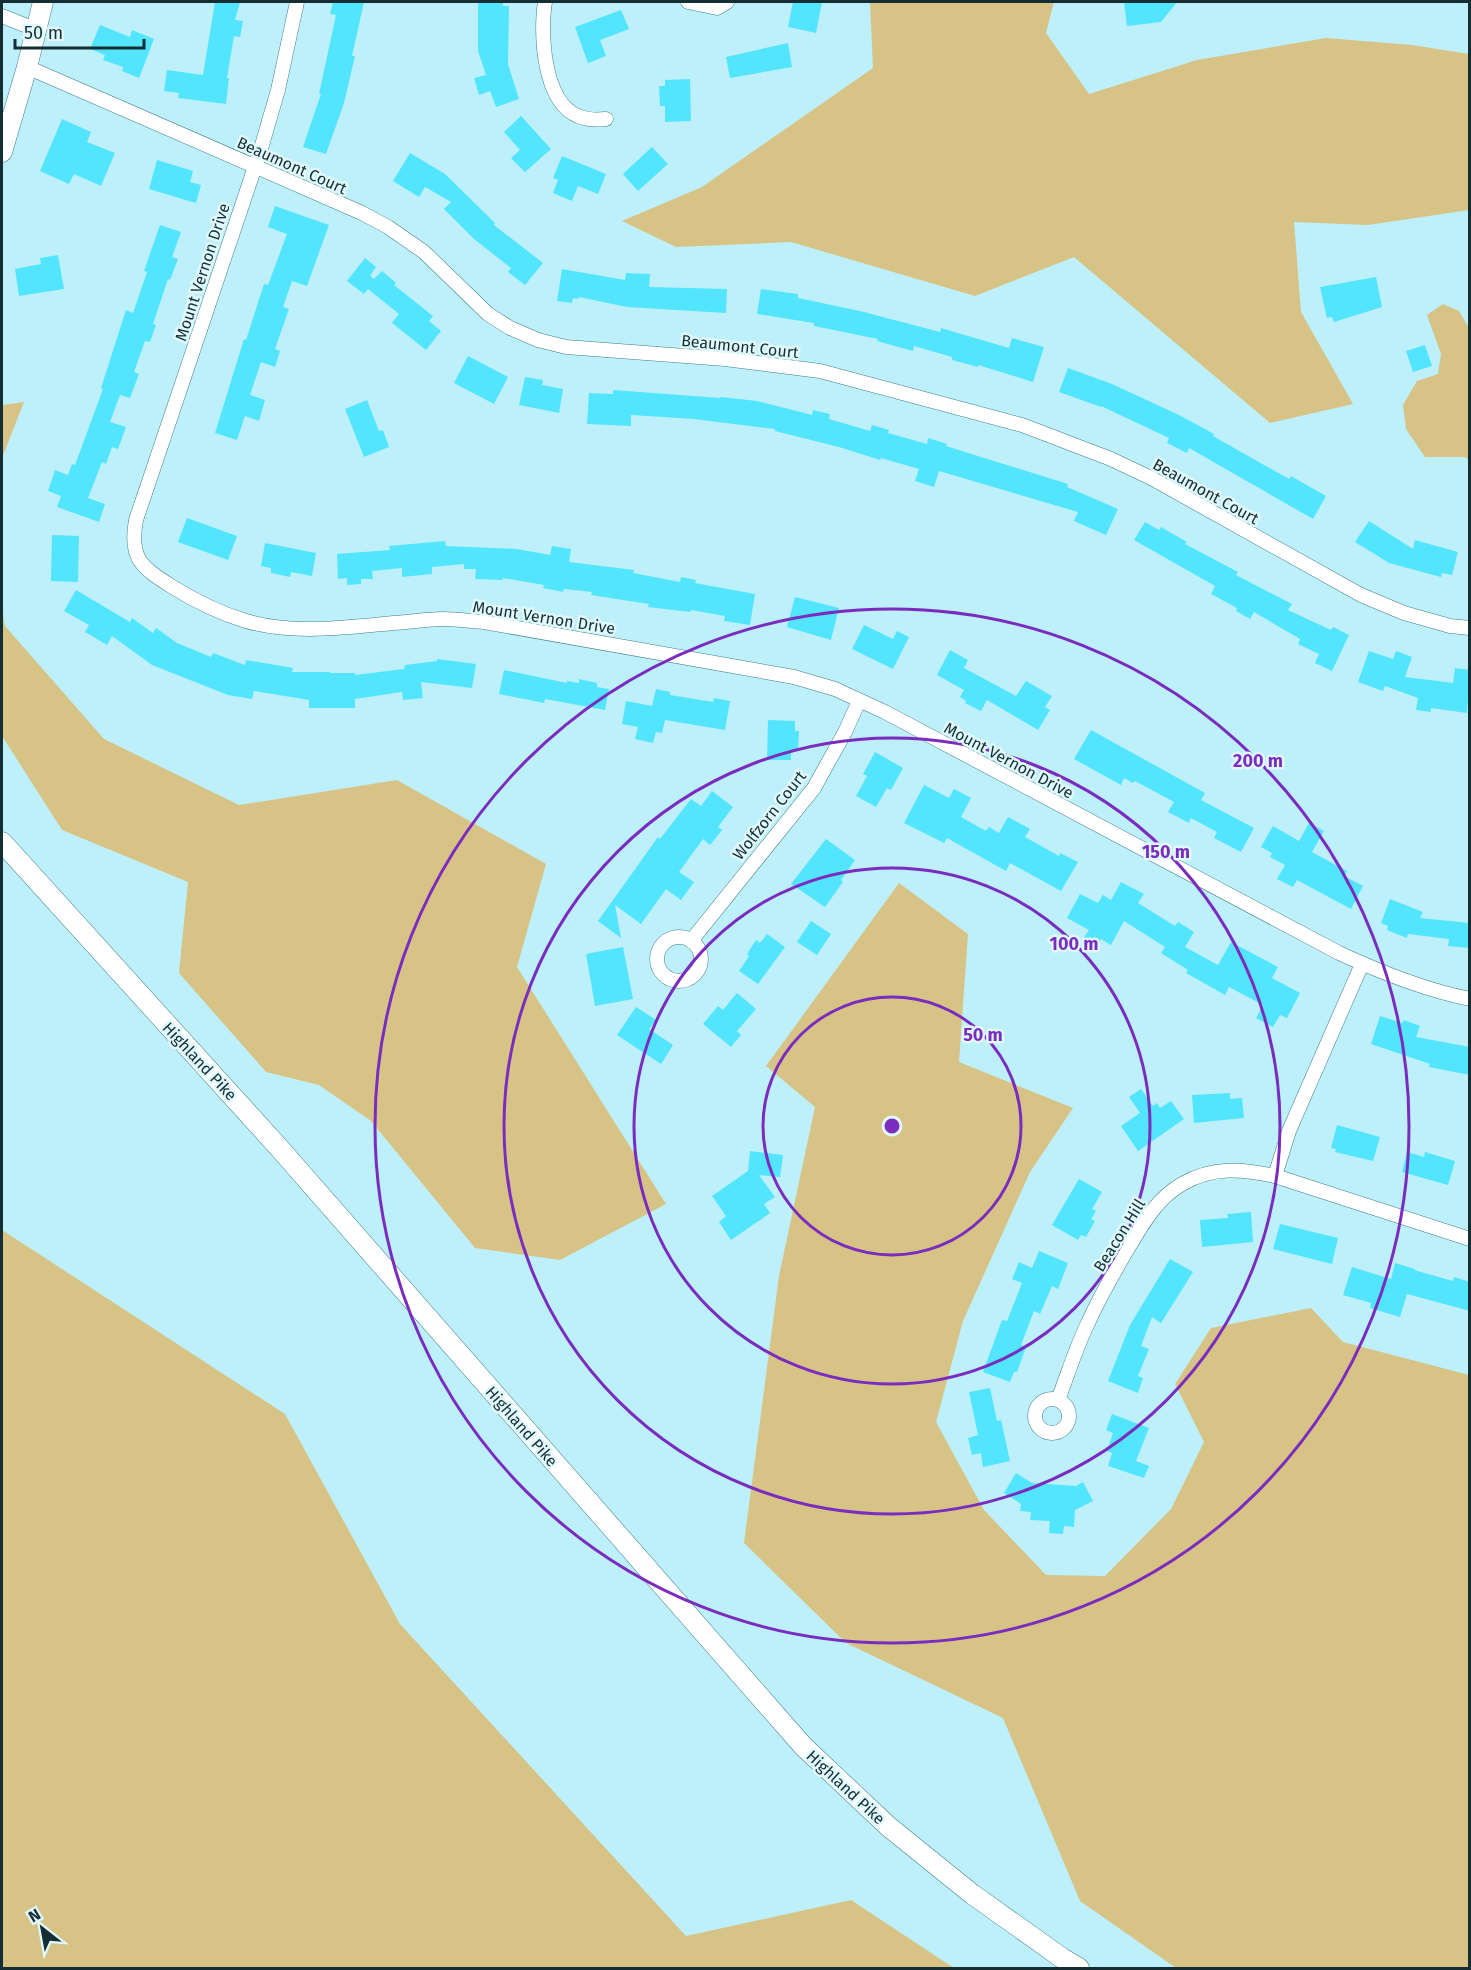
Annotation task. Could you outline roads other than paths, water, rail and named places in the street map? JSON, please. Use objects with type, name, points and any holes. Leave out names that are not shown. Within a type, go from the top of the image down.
[{"type":"main road","points":[[2,152],[43,2]]},
{"type":"main road","name":"Highland Pike","points":[[2,842],[282,1149],[802,1746],[890,1827],[945,1872],[1053,1952],[1079,1968]]},
{"type":"street","name":"Mount Vernon Drive","points":[[297,2],[278,90],[136,520],[134,549],[141,562],[149,570],[191,598],[219,612],[248,622],[284,628],[326,628],[441,619],[484,622],[794,677],[835,689],[885,712],[1362,964],[1470,999]]},
{"type":"street","points":[[545,2],[543,31],[546,63],[552,86],[561,102],[571,113],[593,120],[606,119]]},
{"type":"street","points":[[688,2],[717,8],[727,2]]},
{"type":"street","points":[[2,16],[37,30]]},
{"type":"street","name":"Beaumont Court","points":[[27,67],[388,227],[424,252],[488,314],[510,328],[538,340],[566,347],[725,359],[820,371],[1022,425],[1100,454],[1153,479],[1361,595],[1404,613],[1450,626],[1470,628]]},
{"type":"street","name":"Wolfzorn Court","points":[[691,941],[814,788],[845,732],[859,700]]},
{"type":"street","points":[[1275,1176],[1289,1131],[1362,964]]},
{"type":"street","name":"Beacon Hill","points":[[1058,1400],[1088,1323],[1114,1271],[1156,1206],[1183,1183],[1201,1175],[1245,1170],[1275,1176],[1470,1239]]}]
